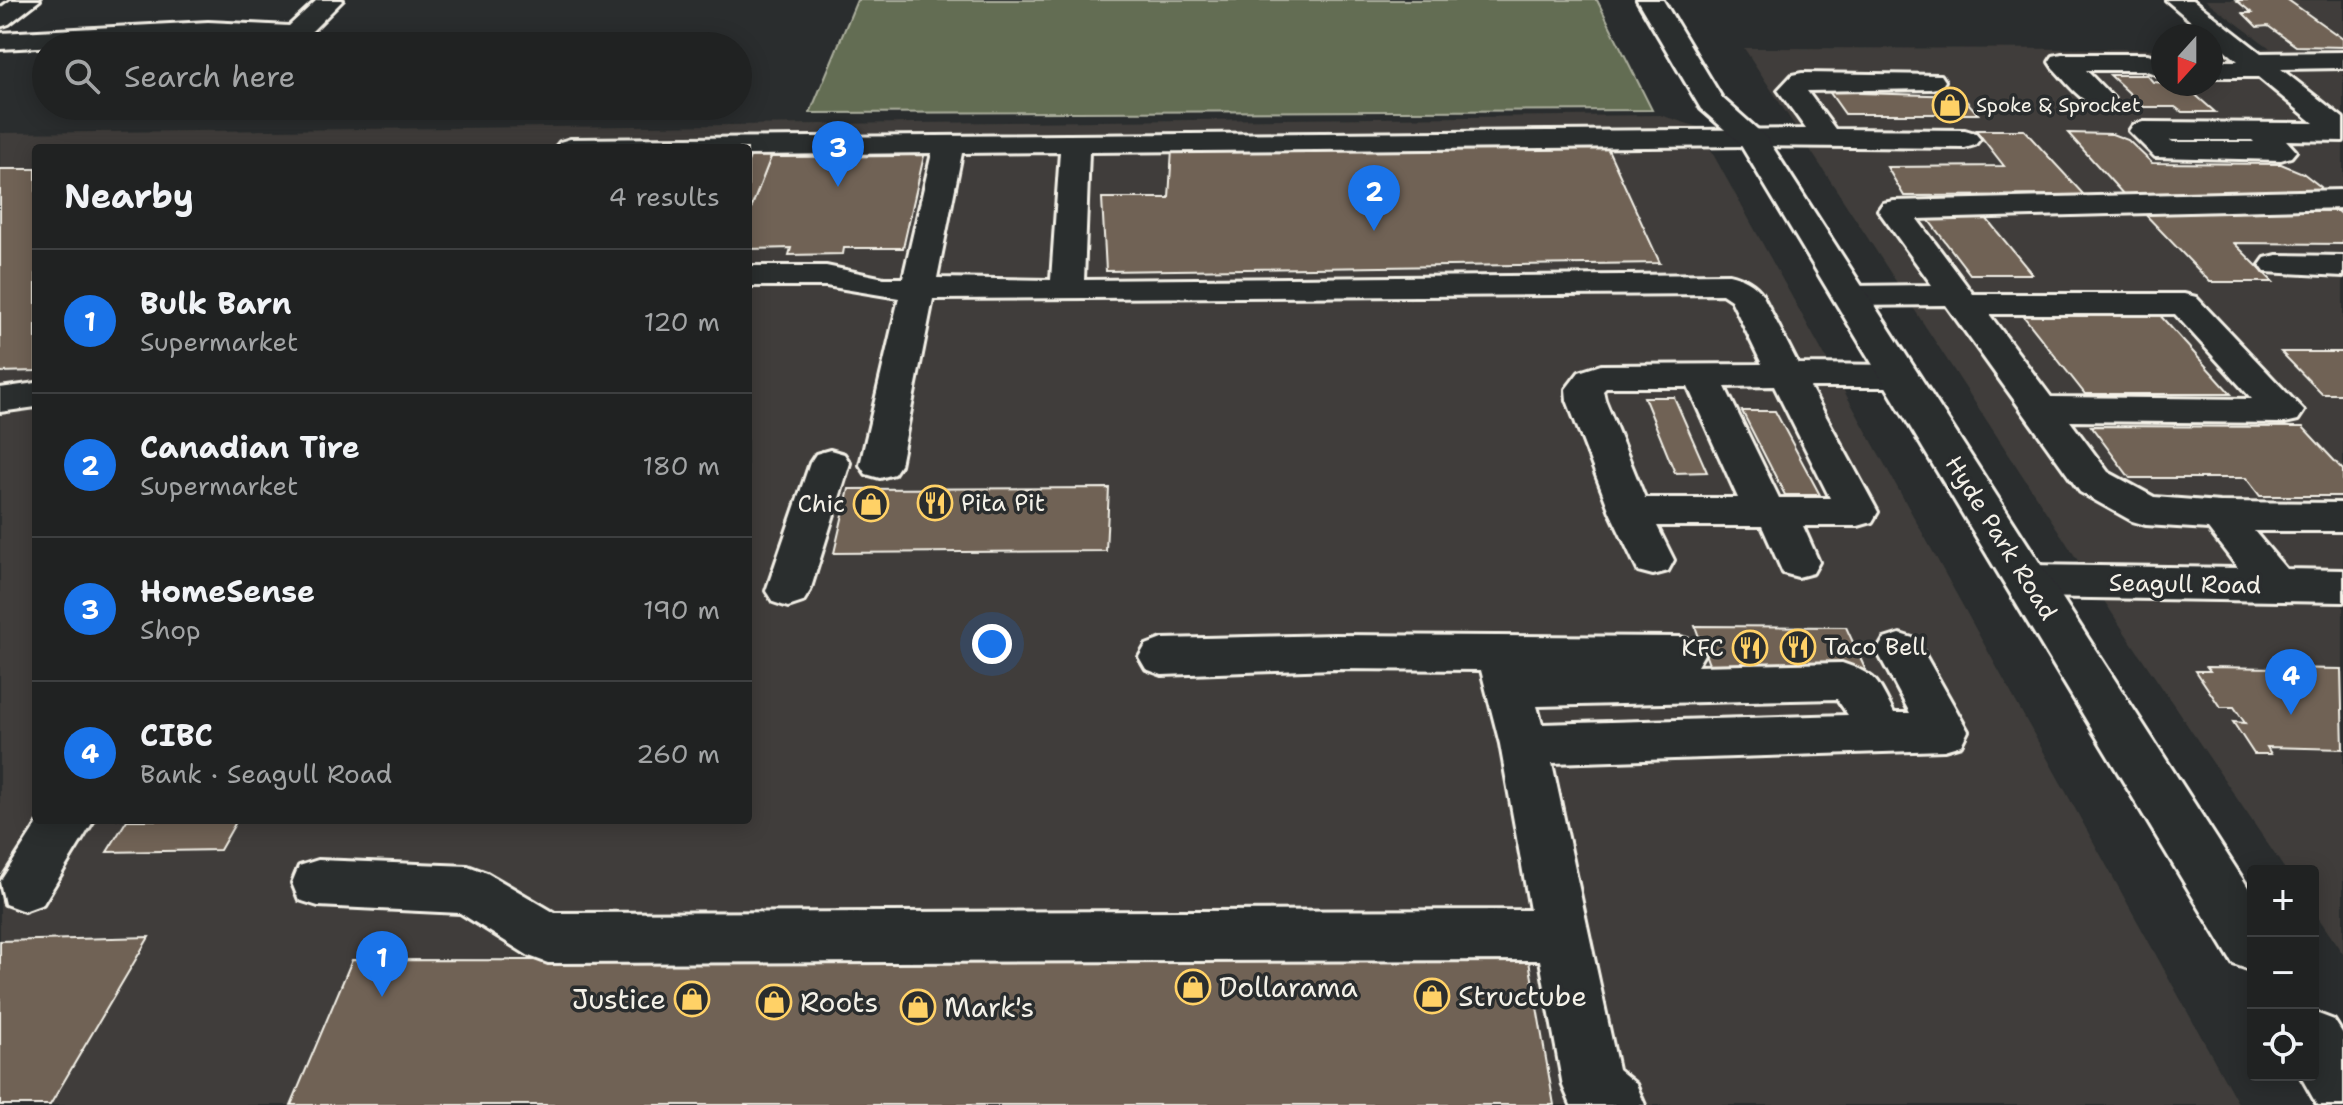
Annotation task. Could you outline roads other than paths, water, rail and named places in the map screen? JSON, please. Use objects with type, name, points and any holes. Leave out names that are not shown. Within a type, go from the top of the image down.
[{"type":"main road","name":"Hyde Park Road","points":[[1650,0],[1711,103],[1749,134],[2248,937]]},
{"type":"main road","name":"Hyde Park Road","points":[[1676,0],[1744,108],[1749,134]]},
{"type":"main road","points":[[2319,1051],[2343,1090]]},
{"type":"street","points":[[0,19],[28,0]]},
{"type":"street","points":[[297,32],[331,0]]},
{"type":"street","points":[[2178,0],[2343,132]]},
{"type":"street","points":[[208,30],[231,10]]},
{"type":"street","points":[[170,32],[252,32]]},
{"type":"street","points":[[0,41],[32,39]]},
{"type":"street","points":[[2223,68],[2343,60]]},
{"type":"street","points":[[2100,99],[2062,62],[2151,63]]},
{"type":"street","points":[[1826,137],[1792,90],[1802,81],[1931,81]]},
{"type":"street","points":[[2302,99],[2343,99]]},
{"type":"street","points":[[2261,133],[2343,132]]},
{"type":"street","points":[[752,146],[1749,134],[1965,139]]},
{"type":"street","points":[[1067,290],[1075,142]]},
{"type":"street","points":[[880,465],[949,143]]},
{"type":"street","points":[[2343,199],[1894,210],[2094,482],[2146,511],[2220,516],[2343,517]]},
{"type":"street","points":[[2277,265],[2343,266]]},
{"type":"street","points":[[752,276],[826,276],[858,285],[917,289],[1729,284],[1745,294],[1858,512],[1630,512]]},
{"type":"street","points":[[1851,296],[2184,304],[2285,411],[2040,409]]},
{"type":"street","points":[[1701,375],[1798,562]]},
{"type":"street","points":[[1653,560],[1630,512],[1586,400],[1584,389],[1592,380],[1601,376],[1900,376]]},
{"type":"street","points":[[0,400],[32,396]]},
{"type":"street","points":[[788,591],[830,463]]},
{"type":"street","points":[[2220,516],[2274,585]]},
{"type":"street","name":"Seagull Road","points":[[2028,581],[2343,586]]},
{"type":"street","points":[[1524,744],[1944,731],[1900,651]]},
{"type":"street","points":[[1162,657],[1334,652],[1505,671],[1842,681],[1857,688],[1881,733]]},
{"type":"street","points":[[1505,671],[1681,654]]},
{"type":"street","points":[[1505,671],[1524,744],[1592,1086],[1615,1105]]},
{"type":"street","points":[[24,887],[66,824]]},
{"type":"street","points":[[318,883],[468,890],[548,938],[1562,935]]},
{"type":"place","name":"Spoke & Sprocket","points":[[1950,105]]},
{"type":"place","name":"HomeSense","points":[[838,187]]},
{"type":"place","name":"Canadian Tire","points":[[1374,231]]},
{"type":"place","name":"Pita Pit","points":[[935,503]]},
{"type":"place","name":"Chic","points":[[871,504]]},
{"type":"place","name":"Taco Bell","points":[[1798,647]]},
{"type":"place","name":"KFC","points":[[1750,648]]},
{"type":"place","name":"CIBC","points":[[2291,715]]},
{"type":"place","name":"Dollarama","points":[[1193,987]]},
{"type":"place","name":"Structube","points":[[1432,996]]},
{"type":"place","name":"Bulk Barn","points":[[382,997]]},
{"type":"place","name":"Justice","points":[[692,999]]},
{"type":"place","name":"Roots","points":[[774,1002]]},
{"type":"place","name":"Mark's","points":[[918,1007]]}]
